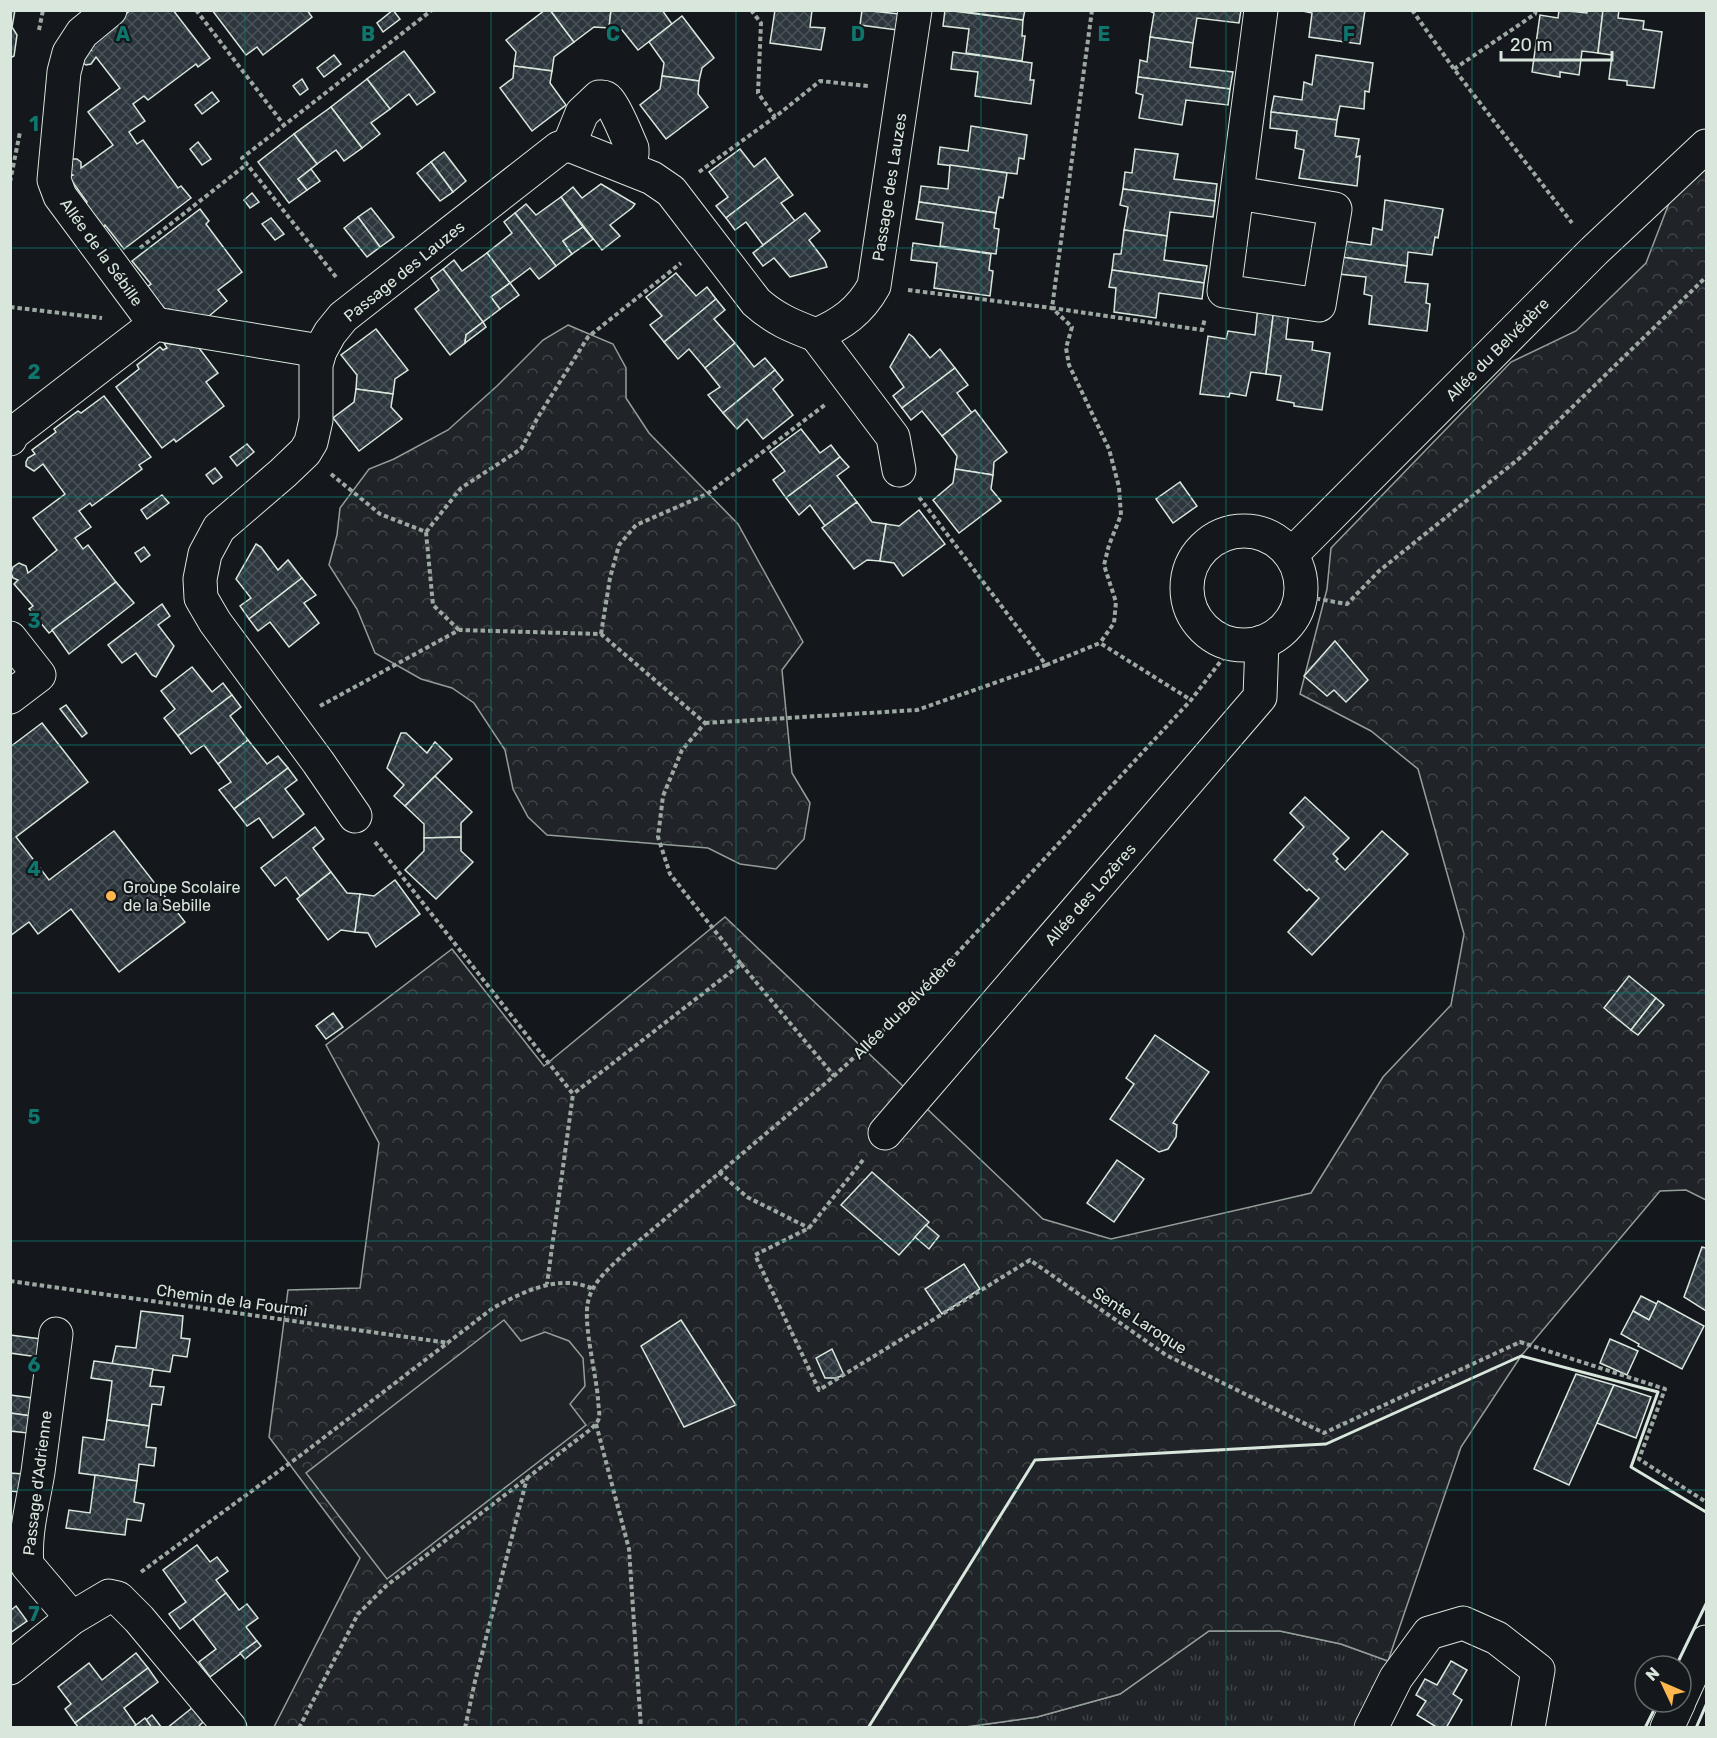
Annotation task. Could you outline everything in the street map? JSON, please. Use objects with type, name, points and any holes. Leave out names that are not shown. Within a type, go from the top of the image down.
[{"type":"street","name":"Allée de la Sébille","points":[[110,10],[82,33],[69,53],[64,72],[54,180],[60,196],[155,324]]},
{"type":"street","name":"Passage des Lauzes","points":[[816,335],[852,316],[866,302],[874,286],[915,10]]},
{"type":"street","points":[[1238,193],[1335,208],[1319,305],[1224,291],[1261,10]]},
{"type":"street","points":[[628,168],[633,154],[632,148],[608,100],[604,97],[599,98],[582,113],[569,144],[652,178],[671,191],[756,302],[771,315],[791,326],[816,335],[893,437],[899,470]]},
{"type":"street","name":"Passage des Lauzes","points":[[355,816],[215,622],[201,598],[200,579],[205,554],[219,528],[305,452],[311,442],[316,420],[316,365],[320,351],[330,333],[343,317],[559,148],[569,144]]},
{"type":"street","name":"Allée du Belvédère","points":[[1291,555],[1594,251],[1707,147]]},
{"type":"street","points":[[10,440],[12,434],[155,324],[320,351]]},
{"type":"street","points":[[1243,531],[1262,534],[1278,542],[1291,555],[1298,568],[1301,596],[1288,625],[1276,635],[1246,643],[1217,638],[1202,626],[1192,611],[1188,593],[1189,574],[1196,557],[1209,543],[1225,535],[1243,531]]},
{"type":"street","points":[[10,638],[39,675],[10,696]]},
{"type":"street","name":"Allée des Lozères","points":[[885,1134],[1260,697],[1246,643]]},
{"type":"street","name":"Passage d'Adrienne","points":[[56,1334],[26,1555],[27,1565],[72,1618]]},
{"type":"street","points":[[10,1668],[72,1618],[109,1596],[118,1598],[139,1619],[230,1728]]},
{"type":"street","points":[[1371,1728],[1396,1678],[1429,1633],[1463,1623],[1497,1638],[1538,1670],[1528,1728]]},
{"type":"street","points":[[1693,1672],[1707,1642]]},
{"type":"street","points":[[1667,1728],[1673,1714]]},
{"type":"path","points":[[196,10],[284,125]]},
{"type":"path","points":[[359,306],[242,158],[432,10]]},
{"type":"path","points":[[751,10],[761,23],[758,93],[775,117]]},
{"type":"path","points":[[1052,308],[1092,10]]},
{"type":"path","points":[[1412,10],[1454,69],[1594,251]]},
{"type":"path","points":[[1454,69],[1535,14],[1536,10]]},
{"type":"path","points":[[671,191],[775,117],[820,81],[903,89]]},
{"type":"path","points":[[114,269],[247,164]]},
{"type":"path","points":[[459,630],[433,604],[426,532],[461,488],[521,449],[538,417],[588,337],[710,240]]},
{"type":"path","points":[[1301,596],[1347,604],[1378,571],[1521,458],[1707,277]]},
{"type":"path","points":[[874,286],[1052,308],[1202,330],[1209,300],[1224,291]]},
{"type":"path","points":[[10,307],[155,324]]},
{"type":"path","points":[[288,723],[459,630],[601,634],[705,723],[917,710],[1046,665],[1100,643],[1114,623],[1116,602],[1104,565],[1121,515],[1119,487],[1109,449],[1069,365],[1066,348],[1072,327],[1052,308]]},
{"type":"path","points":[[601,634],[610,578],[619,545],[636,525],[707,494],[853,384]]},
{"type":"path","points":[[305,452],[380,514],[426,532]]},
{"type":"path","points":[[899,470],[1046,665]]},
{"type":"path","points":[[1100,643],[1191,700]]},
{"type":"path","name":"Allée du Belvédère","points":[[593,1289],[627,1251],[834,1076],[901,1014],[1191,700],[1221,664],[1246,643]]},
{"type":"path","points":[[705,723],[682,750],[663,796],[658,837],[670,874],[834,1076]]},
{"type":"path","points":[[402,876],[573,1094]]},
{"type":"path","points":[[547,1284],[573,1094],[741,964]]},
{"type":"path","name":"Sente Laroque","points":[[885,1134],[809,1228],[755,1255],[819,1390],[1030,1260],[1166,1355],[1324,1432],[1520,1342],[1665,1389],[1639,1459],[1707,1502]]},
{"type":"path","points":[[719,1172],[747,1197],[809,1228]]},
{"type":"path","name":"Chemin de la Fourmi","points":[[10,1281],[450,1343]]},
{"type":"path","points":[[109,1596],[450,1343],[493,1308],[521,1293],[547,1284],[581,1283],[593,1289],[588,1301],[587,1317],[596,1379],[599,1417],[596,1423],[591,1430],[386,1586],[358,1614],[298,1728]]},
{"type":"path","points":[[596,1423],[630,1549],[641,1728]]},
{"type":"path","points":[[465,1728],[528,1478]]},
{"type":"green space","points":[[1706,168],[1706,1200],[1686,1190],[1660,1191],[1521,1356],[1461,1447],[1388,1661],[1341,1644],[1280,1631],[1209,1631],[1120,1694],[1037,1717],[958,1728],[274,1727],[360,1558],[269,1437],[288,1290],[360,1288],[379,1143],[326,1045],[452,949],[544,1066],[725,917],[1043,1219],[1111,1239],[1311,1193],[1383,1077],[1451,1005],[1464,934],[1418,769],[1371,731],[1300,694],[1327,589],[1331,548],[1511,362],[1576,331],[1646,263],[1671,198]]},
{"type":"green space","points":[[568,325],[613,344],[626,368],[626,398],[649,433],[738,524],[803,642],[782,670],[792,773],[810,803],[804,839],[776,869],[740,864],[708,848],[547,835],[528,817],[513,789],[505,750],[474,703],[452,688],[421,679],[375,653],[357,609],[329,565],[337,535],[340,508],[369,469],[394,459],[448,430],[543,340]]},
{"type":"green space","points":[[504,1320],[521,1341],[545,1332],[569,1341],[583,1358],[585,1386],[570,1404],[586,1425],[387,1579],[306,1473]]},
{"type":"green space","points":[[1209,1631],[1280,1631],[1341,1644],[1388,1661],[1374,1727],[958,1728],[1037,1717],[1120,1694]]},
{"type":"building","points":[[10,10],[15,10],[12,27],[17,35],[14,56],[10,58]]},
{"type":"building","points":[[131,10],[173,10],[210,58],[198,67],[196,64],[148,100],[144,96],[133,104],[145,121],[129,132],[137,144],[143,140],[178,188],[181,186],[191,198],[124,249],[84,204],[87,202],[69,177],[73,175],[68,173],[69,159],[77,159],[81,162],[81,168],[113,145],[88,112],[120,88],[96,57],[91,64],[86,65],[82,62],[88,49],[91,50],[87,45]]},
{"type":"building","points":[[212,10],[307,10],[312,17],[263,55],[257,47],[246,55]]},
{"type":"building","points":[[393,10],[400,19],[383,32],[377,23]]},
{"type":"building","points":[[545,10],[550,10],[574,42],[554,57],[552,71],[514,66],[516,52],[506,40]]},
{"type":"building","points":[[550,10],[611,10],[609,28],[594,27],[574,42]]},
{"type":"building","points":[[611,10],[662,10],[672,24],[638,50],[622,30],[609,28]]},
{"type":"building","points":[[775,10],[812,10],[810,27],[825,28],[821,50],[770,43]]},
{"type":"building","points":[[862,10],[899,14],[897,30],[860,25]]},
{"type":"building","points":[[945,10],[1023,20],[1022,36],[1025,36],[1022,61],[966,53],[969,29],[943,26]]},
{"type":"building","points":[[953,10],[1025,10],[1023,20]]},
{"type":"building","points":[[1147,10],[1241,10],[1239,23],[1197,18],[1193,43],[1150,37],[1154,13]]},
{"type":"building","points":[[1298,10],[1365,10],[1360,44],[1309,37],[1312,13]]},
{"type":"building","points":[[1559,10],[1587,13],[1587,10],[1603,10],[1598,53],[1582,51],[1579,75],[1560,72],[1560,77],[1532,72],[1540,15],[1558,18]]},
{"type":"building","points":[[1603,10],[1619,10],[1618,18],[1644,21],[1643,29],[1662,32],[1654,88],[1627,85],[1627,81],[1609,79],[1612,55],[1598,53]]},
{"type":"building","points":[[682,16],[714,58],[702,68],[699,81],[662,76],[664,63],[649,42]]},
{"type":"building","points":[[1150,37],[1193,43],[1190,67],[1233,72],[1230,89],[1138,77],[1140,60],[1147,62]]},
{"type":"building","points":[[404,51],[435,92],[417,105],[409,94],[390,109],[367,79]]},
{"type":"building","points":[[953,52],[1032,63],[1030,80],[1034,80],[1031,104],[975,96],[978,72],[951,69]]},
{"type":"building","points":[[334,55],[341,64],[324,77],[317,68]]},
{"type":"building","points":[[1316,55],[1373,63],[1369,92],[1365,91],[1364,109],[1340,106],[1337,120],[1271,112],[1274,96],[1302,100],[1304,82],[1312,85]]},
{"type":"building","points":[[514,66],[552,71],[550,83],[566,105],[532,131],[500,88],[513,78]]},
{"type":"building","points":[[662,76],[699,81],[698,94],[708,107],[666,139],[640,105],[660,89]]},
{"type":"building","points":[[1138,77],[1230,89],[1228,105],[1186,100],[1182,125],[1139,118],[1143,95],[1136,93]]},
{"type":"building","points":[[302,79],[308,89],[300,95],[293,86]]},
{"type":"building","points":[[367,79],[390,109],[371,123],[380,134],[362,148],[331,107]]},
{"type":"building","points":[[212,92],[219,101],[202,114],[195,105]]},
{"type":"building","points":[[331,107],[362,148],[344,161],[336,150],[317,164],[294,134]]},
{"type":"building","points":[[1271,112],[1337,120],[1335,136],[1359,139],[1356,157],[1360,156],[1357,186],[1299,178],[1304,150],[1295,148],[1297,131],[1270,128]]},
{"type":"building","points":[[971,126],[1027,135],[1024,159],[1019,158],[1017,174],[938,164],[940,147],[968,151]]},
{"type":"building","points":[[294,134],[317,164],[298,179],[307,190],[289,203],[258,162]]},
{"type":"building","points":[[198,142],[211,159],[202,165],[190,149]]},
{"type":"building","points":[[740,149],[754,167],[765,158],[779,177],[726,218],[716,206],[728,197],[709,172]]},
{"type":"building","points":[[1135,149],[1178,154],[1174,179],[1217,184],[1215,201],[1123,189],[1125,172],[1132,173]]},
{"type":"building","points":[[444,152],[466,181],[453,192],[431,162]]},
{"type":"building","points":[[431,162],[453,192],[440,201],[417,173]]},
{"type":"building","points":[[950,165],[1007,173],[1003,198],[999,197],[996,213],[919,202],[921,186],[948,189]]},
{"type":"building","points":[[311,169],[320,181],[307,190],[298,179]]},
{"type":"building","points":[[779,177],[793,195],[781,203],[795,221],[763,245],[746,222],[735,230],[726,218]]},
{"type":"building","points":[[601,184],[635,204],[610,225],[620,236],[602,250],[561,197],[573,187],[582,198]]},
{"type":"building","points":[[1123,189],[1215,201],[1213,217],[1170,212],[1167,236],[1124,230],[1128,207],[1120,205]]},
{"type":"building","points":[[252,193],[259,202],[250,208],[244,200]]},
{"type":"building","points":[[561,197],[583,227],[563,241],[572,254],[556,266],[515,213],[526,204],[536,215]]},
{"type":"building","points":[[1385,200],[1443,209],[1438,238],[1435,237],[1432,255],[1408,252],[1407,266],[1341,257],[1343,241],[1371,245],[1373,228],[1382,230]]},
{"type":"building","points":[[919,202],[996,213],[994,228],[999,229],[996,254],[940,246],[943,223],[916,219]]},
{"type":"building","points":[[371,208],[394,237],[380,247],[358,217]]},
{"type":"building","points":[[200,209],[209,221],[206,224],[242,272],[218,290],[227,301],[203,321],[172,313],[169,309],[166,311],[147,287],[151,284],[132,261]]},
{"type":"building","points":[[515,213],[556,266],[539,279],[530,268],[510,283],[487,253],[512,233],[504,222]]},
{"type":"building","points":[[805,213],[820,231],[809,240],[827,267],[790,277],[774,258],[763,266],[753,253]]},
{"type":"building","points":[[358,217],[380,247],[367,257],[344,228]]},
{"type":"building","points":[[271,218],[284,234],[275,240],[262,224]]},
{"type":"building","points":[[583,227],[593,239],[572,254],[563,241]]},
{"type":"building","points":[[1124,230],[1167,236],[1164,260],[1207,266],[1204,283],[1112,270],[1114,254],[1121,254]]},
{"type":"building","points":[[913,243],[991,254],[989,270],[993,271],[990,296],[934,288],[937,263],[911,260]]},
{"type":"building","points":[[487,253],[510,283],[491,297],[500,309],[483,322],[443,269],[454,260],[462,271]]},
{"type":"building","points":[[1341,257],[1407,266],[1405,282],[1428,284],[1426,303],[1430,304],[1427,331],[1369,324],[1372,296],[1364,294],[1366,277],[1339,274]]},
{"type":"building","points":[[443,269],[483,322],[466,335],[465,343],[450,355],[415,309],[439,290],[431,278]]},
{"type":"building","points":[[1112,270],[1204,283],[1202,299],[1159,293],[1156,318],[1114,312],[1116,288],[1109,287]]},
{"type":"building","points":[[676,273],[696,296],[707,287],[716,299],[664,342],[650,325],[662,316],[646,297]]},
{"type":"building","points":[[510,283],[519,295],[500,309],[491,297]]},
{"type":"building","points":[[716,299],[725,310],[714,319],[735,343],[705,368],[689,349],[678,359],[664,342]]},
{"type":"building","points":[[1258,306],[1274,308],[1266,374],[1251,372],[1246,396],[1230,393],[1229,397],[1200,394],[1208,336],[1226,339],[1228,331],[1255,335]]},
{"type":"building","points":[[1274,308],[1289,310],[1286,339],[1313,342],[1312,350],[1330,353],[1322,410],[1294,406],[1294,403],[1277,400],[1281,376],[1266,374]]},
{"type":"building","points":[[483,322],[486,327],[465,343],[466,335]]},
{"type":"building","points":[[376,329],[408,370],[395,379],[393,394],[356,389],[357,375],[341,355]]},
{"type":"building","points":[[909,334],[930,358],[940,349],[955,368],[902,408],[893,396],[904,387],[890,367]]},
{"type":"building","points":[[164,343],[199,348],[218,373],[206,382],[224,406],[176,442],[174,439],[162,448],[116,387],[139,369],[137,365],[160,347],[163,350],[167,348]]},
{"type":"building","points":[[735,343],[754,367],[765,358],[775,370],[723,413],[708,395],[720,387],[705,368]]},
{"type":"building","points":[[955,368],[968,385],[957,393],[972,413],[942,436],[922,411],[911,420],[902,408]]},
{"type":"building","points":[[775,370],[783,380],[773,389],[793,415],[763,439],[747,419],[737,429],[723,413]]},
{"type":"building","points":[[356,389],[393,394],[391,407],[402,419],[359,451],[333,418],[354,402]]},
{"type":"building","points":[[104,396],[151,457],[139,465],[142,469],[92,506],[90,503],[79,511],[91,527],[75,538],[83,549],[88,545],[116,582],[49,633],[29,609],[33,606],[14,584],[18,580],[13,578],[11,573],[13,567],[19,563],[26,566],[28,573],[57,550],[33,518],[65,494],[43,464],[34,471],[26,466],[26,462],[35,454],[32,450],[56,432],[54,429],[78,411],[81,413]]},
{"type":"building","points":[[975,410],[1007,452],[994,462],[993,475],[955,469],[957,456],[942,436]]},
{"type":"building","points":[[801,429],[820,453],[831,445],[840,457],[786,498],[773,480],[785,471],[770,452]]},
{"type":"building","points":[[247,444],[254,452],[237,466],[230,457]]},
{"type":"building","points":[[840,457],[849,467],[837,476],[857,502],[825,526],[810,505],[799,515],[786,498]]},
{"type":"building","points":[[215,468],[222,477],[213,484],[206,475]]},
{"type":"building","points":[[955,469],[993,475],[991,489],[1001,501],[959,533],[933,500],[953,483]]},
{"type":"building","points":[[1180,482],[1197,506],[1173,523],[1156,499]]},
{"type":"building","points":[[162,495],[169,503],[147,519],[141,510]]},
{"type":"building","points":[[857,502],[872,522],[886,524],[880,561],[867,560],[854,569],[822,528]]},
{"type":"building","points":[[919,510],[945,544],[903,576],[894,563],[880,561],[886,524],[899,526]]},
{"type":"building","points":[[256,544],[261,547],[278,570],[288,560],[302,578],[249,619],[240,606],[251,598],[236,579]]},
{"type":"building","points":[[144,547],[150,555],[141,562],[135,553]]},
{"type":"building","points":[[302,578],[316,595],[304,603],[319,623],[289,647],[270,622],[258,631],[249,619]]},
{"type":"building","points":[[116,582],[134,603],[69,654],[52,630]]},
{"type":"building","points":[[162,604],[170,616],[158,625],[174,646],[156,677],[136,653],[122,663],[108,645]]},
{"type":"building","points":[[1335,641],[1368,680],[1346,702],[1334,690],[1327,696],[1304,676]]},
{"type":"building","points":[[192,667],[212,692],[223,683],[232,695],[178,736],[164,718],[175,709],[161,691]]},
{"type":"building","points":[[232,695],[241,707],[230,716],[248,740],[218,764],[204,745],[191,754],[178,736]]},
{"type":"building","points":[[66,705],[87,733],[82,737],[60,709]]},
{"type":"building","points":[[42,723],[88,782],[16,837],[49,880],[114,831],[185,922],[119,972],[71,909],[38,934],[29,922],[10,936],[10,747]]},
{"type":"building","points":[[401,733],[406,733],[427,753],[435,742],[452,759],[405,806],[394,796],[404,785],[387,768]]},
{"type":"building","points":[[248,740],[267,764],[278,756],[288,768],[234,809],[219,790],[231,782],[218,764]]},
{"type":"building","points":[[288,768],[297,780],[285,789],[304,814],[273,838],[259,818],[247,826],[234,809]]},
{"type":"building","points":[[435,776],[472,812],[461,823],[461,837],[424,838],[424,824],[405,806]]},
{"type":"building","points":[[1305,797],[1349,838],[1333,854],[1345,870],[1382,831],[1408,854],[1312,955],[1288,932],[1319,898],[1309,889],[1307,891],[1274,860],[1304,827],[1290,813]]},
{"type":"building","points":[[315,827],[324,839],[313,848],[331,872],[300,896],[286,877],[275,886],[261,868]]},
{"type":"building","points":[[461,837],[461,851],[473,862],[436,899],[405,870],[424,851],[424,838]]},
{"type":"building","points":[[331,872],[347,893],[360,894],[355,932],[341,930],[328,940],[297,899]]},
{"type":"building","points":[[395,880],[420,914],[376,947],[368,933],[355,932],[360,894],[374,896]]},
{"type":"building","points":[[1629,976],[1656,998],[1631,1030],[1604,1008]]},
{"type":"building","points":[[1656,998],[1664,1005],[1638,1035],[1631,1030]]},
{"type":"building","points":[[333,1013],[343,1027],[326,1039],[316,1026]]},
{"type":"building","points":[[1155,1035],[1209,1072],[1173,1123],[1177,1125],[1176,1137],[1168,1149],[1159,1152],[1110,1119],[1134,1084],[1126,1078]]},
{"type":"building","points":[[1117,1160],[1144,1179],[1114,1222],[1087,1203]]},
{"type":"building","points":[[872,1172],[929,1222],[899,1255],[841,1205]]},
{"type":"building","points":[[926,1225],[939,1236],[929,1249],[915,1237]]},
{"type":"building","points":[[1702,1247],[1706,1248],[1706,1311],[1684,1297]]},
{"type":"building","points":[[964,1264],[980,1289],[942,1314],[925,1289]]},
{"type":"building","points":[[1641,1296],[1657,1304],[1649,1320],[1633,1311]]},
{"type":"building","points":[[1658,1301],[1704,1326],[1682,1369],[1638,1346],[1639,1344],[1621,1334],[1633,1311],[1649,1320]]},
{"type":"building","points":[[141,1311],[183,1316],[181,1338],[190,1339],[187,1357],[173,1355],[170,1372],[112,1364],[116,1346],[136,1348]]},
{"type":"building","points":[[681,1320],[736,1405],[684,1427],[641,1346]]},
{"type":"building","points":[[10,1335],[41,1339],[38,1357],[10,1353]]},
{"type":"building","points":[[1610,1339],[1638,1351],[1627,1375],[1600,1363]]},
{"type":"building","points":[[832,1349],[844,1375],[825,1378],[816,1358]]},
{"type":"building","points":[[94,1361],[153,1369],[150,1386],[164,1387],[161,1405],[152,1404],[149,1426],[107,1420],[112,1381],[91,1378]]},
{"type":"building","points":[[1576,1374],[1614,1385],[1569,1485],[1534,1469]]},
{"type":"building","points":[[1614,1385],[1651,1397],[1636,1438],[1597,1423]]},
{"type":"building","points":[[10,1395],[33,1398],[31,1416],[10,1413]]},
{"type":"building","points":[[10,1413],[31,1416],[28,1433],[10,1431]]},
{"type":"building","points":[[107,1420],[149,1426],[146,1447],[156,1448],[154,1466],[139,1464],[137,1481],[79,1473],[83,1437],[104,1440]]},
{"type":"building","points":[[10,1473],[23,1474],[21,1492],[10,1491]]},
{"type":"building","points":[[95,1475],[137,1481],[134,1502],[144,1504],[141,1521],[127,1519],[125,1535],[66,1528],[69,1510],[90,1513]]},
{"type":"building","points":[[197,1545],[210,1562],[217,1557],[228,1571],[216,1580],[226,1593],[180,1629],[169,1614],[186,1602],[163,1570]]},
{"type":"building","points":[[226,1593],[239,1610],[247,1604],[258,1618],[246,1627],[257,1641],[210,1677],[199,1662],[216,1649],[193,1619]]},
{"type":"building","points":[[16,1606],[27,1621],[10,1633],[10,1611]]},
{"type":"building","points":[[257,1641],[261,1646],[245,1659],[240,1653]]},
{"type":"building","points":[[136,1653],[148,1668],[75,1723],[65,1709],[71,1704],[58,1687],[89,1663],[102,1680]]},
{"type":"building","points":[[1451,1661],[1467,1670],[1453,1694],[1462,1700],[1446,1728],[1438,1728],[1417,1715],[1426,1701],[1416,1695],[1425,1679],[1437,1685]]},
{"type":"building","points":[[148,1668],[158,1682],[124,1708],[136,1725],[133,1728],[79,1728],[75,1723]]},
{"type":"building","points":[[192,1708],[203,1722],[197,1728],[167,1728]]},
{"type":"building","points":[[152,1715],[162,1728],[152,1728],[146,1720]]},
{"type":"building","points":[[145,1718],[152,1728],[133,1728],[136,1725]]},
{"type":"wall","points":[[868,1728],[1035,1460],[1326,1444],[1521,1356],[1658,1392],[1631,1467],[1706,1512]]},
{"type":"wall","points":[[1682,1654],[1706,1604]]},
{"type":"wall","points":[[1696,1728],[1706,1705]]},
{"type":"wall","points":[[1645,1728],[1652,1714]]},
{"type":"place","name":"Groupe Scolaire de la Sebille","points":[[111,896]]}]
